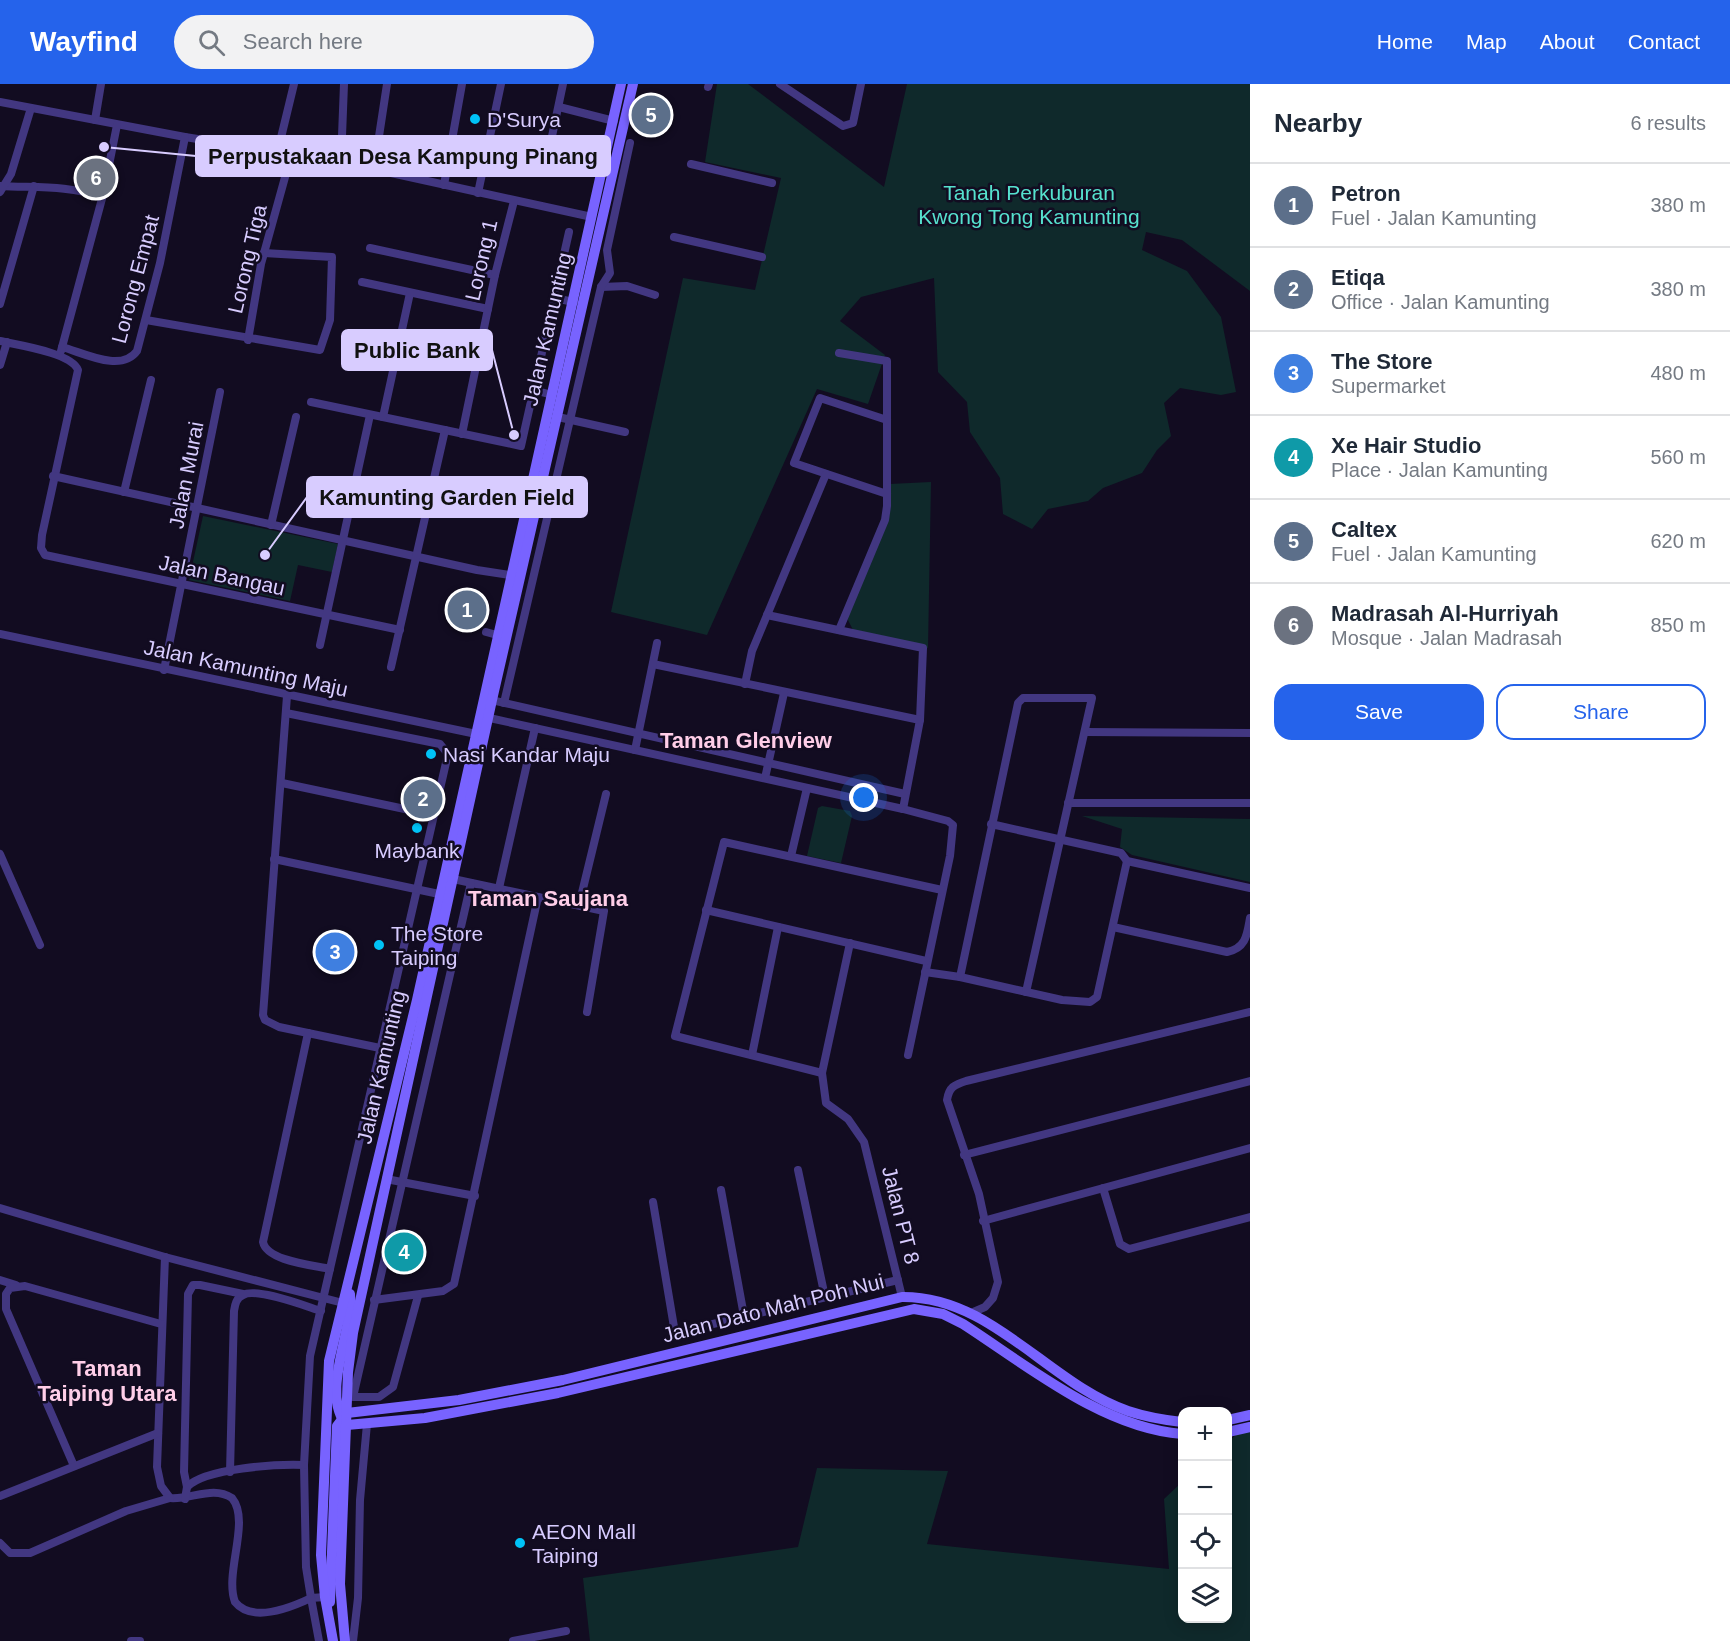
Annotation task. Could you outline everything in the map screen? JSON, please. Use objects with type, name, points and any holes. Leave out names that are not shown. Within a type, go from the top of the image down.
[{"type":"main road","name":"Jalan Kamunting","points":[[493,700],[491,633],[510,575],[574,302],[621,84]]},
{"type":"main road","name":"Jalan Kamunting","points":[[345,1641],[340,1584],[345,1419],[353,1333],[453,879],[484,717],[493,700],[633,84]]},
{"type":"main road","name":"Jalan Kamunting","points":[[333,1641],[324,1597],[321,1555],[328,1427],[328,1374],[343,1303],[417,1000],[439,894],[481,735]]},
{"type":"main road","points":[[330,1620],[333,1476],[338,1426],[345,1419],[337,1401],[338,1375],[350,1300],[349,1285]]},
{"type":"main road","points":[[908,1297],[914,1309]]},
{"type":"main road","name":"Jalan Dato Mah Poh Nui","points":[[345,1419],[450,1402],[562,1380],[908,1297],[929,1298],[971,1313],[1100,1398],[1141,1415],[1178,1421]]},
{"type":"main road","name":"Jalan Dato Mah Poh Nui","points":[[345,1419],[368,1424],[462,1412],[558,1393],[914,1309],[943,1314],[963,1324],[1096,1408],[1124,1422],[1155,1431],[1178,1434]]},
{"type":"main road","points":[[1232,1419],[1250,1415]]},
{"type":"main road","points":[[1232,1431],[1250,1427]]},
{"type":"street","points":[[94,120],[101,84]]},
{"type":"street","points":[[278,150],[294,84]]},
{"type":"street","points":[[341,162],[344,84]]},
{"type":"street","points":[[374,169],[387,84]]},
{"type":"street","points":[[444,185],[462,84]]},
{"type":"street","points":[[478,193],[501,84]]},
{"type":"street","points":[[547,160],[564,84]]},
{"type":"street","points":[[780,84],[843,126],[853,123],[856,117],[861,84]]},
{"type":"street","points":[[0,102],[117,126],[292,152],[592,217]]},
{"type":"street","points":[[559,107],[614,121]]},
{"type":"street","points":[[1,188],[11,174],[31,108]]},
{"type":"street","points":[[61,352],[102,196],[117,126]]},
{"type":"street","name":"Lorong Empat","points":[[61,352],[123,361],[132,357],[137,351],[179,177],[185,137]]},
{"type":"street","points":[[630,143],[608,254],[610,273],[601,286],[570,419],[493,700],[905,794]]},
{"type":"street","name":"Lorong Tiga","points":[[248,340],[264,253],[292,152]]},
{"type":"street","points":[[691,164],[772,183]]},
{"type":"street","points":[[1,188],[34,186],[83,190],[102,196]]},
{"type":"street","points":[[0,304],[34,186]]},
{"type":"street","name":"Lorong 1","points":[[462,434],[495,275],[514,201]]},
{"type":"street","points":[[311,402],[521,446],[569,232]]},
{"type":"street","points":[[675,237],[762,257]]},
{"type":"street","points":[[370,248],[495,275]]},
{"type":"street","points":[[146,320],[248,340],[320,350],[330,320],[332,257],[264,253]]},
{"type":"street","points":[[595,255],[608,254]]},
{"type":"street","points":[[362,282],[488,309]]},
{"type":"street","points":[[601,286],[627,285],[655,295]]},
{"type":"street","points":[[383,417],[410,293]]},
{"type":"street","points":[[555,298],[574,302]]},
{"type":"street","points":[[0,365],[3,342],[61,352],[76,364],[78,380],[55,476],[477,570],[510,575]]},
{"type":"street","points":[[838,630],[885,520],[887,494],[887,361],[839,353]]},
{"type":"street","points":[[124,492],[151,380]]},
{"type":"street","points":[[534,390],[552,395]]},
{"type":"street","name":"Jalan Murai","points":[[164,670],[183,586],[220,392]]},
{"type":"street","points":[[887,420],[820,399],[794,463],[887,494]]},
{"type":"street","points":[[320,645],[370,415]]},
{"type":"street","points":[[271,525],[296,417]]},
{"type":"street","points":[[558,417],[625,432]]},
{"type":"street","points":[[391,667],[445,430]]},
{"type":"street","points":[[745,684],[752,651],[826,474]]},
{"type":"street","name":"Jalan Bangau","points":[[55,476],[40,548],[45,555],[183,586],[400,630]]},
{"type":"street","points":[[767,615],[923,648],[920,720],[903,809]]},
{"type":"street","name":"Jalan Kamunting Maju","points":[[0,634],[481,735]]},
{"type":"street","points":[[635,750],[657,643]]},
{"type":"street","points":[[653,664],[920,720]]},
{"type":"street","points":[[765,778],[784,693]]},
{"type":"street","points":[[287,696],[263,1015],[265,1020],[279,1027],[380,1048]]},
{"type":"street","points":[[960,977],[1018,703],[1023,698],[1092,698],[1026,992]]},
{"type":"street","points":[[286,713],[440,744],[448,754],[310,1356],[304,1465],[306,1568],[319,1641]]},
{"type":"street","points":[[484,717],[765,778],[948,821],[953,825],[951,848],[908,1055]]},
{"type":"street","points":[[499,888],[535,728]]},
{"type":"street","points":[[1085,732],[1250,733]]},
{"type":"street","points":[[282,783],[433,815]]},
{"type":"street","points":[[791,856],[807,788]]},
{"type":"street","points":[[579,905],[606,794]]},
{"type":"street","points":[[1068,803],[1250,803]]},
{"type":"street","points":[[991,824],[1121,853],[1127,861],[1250,888]]},
{"type":"street","points":[[850,943],[822,1073],[675,1036],[724,842],[942,890]]},
{"type":"street","points":[[0,854],[40,945]]},
{"type":"street","points":[[274,859],[439,894]]},
{"type":"street","points":[[925,972],[960,977],[1079,1003],[1090,1002],[1097,997],[1127,861]]},
{"type":"street","points":[[453,879],[604,911],[587,1012]]},
{"type":"street","points":[[418,1296],[393,1387],[379,1397],[353,1397],[400,1182],[471,883]]},
{"type":"street","points":[[374,1300],[443,1291],[454,1284],[475,1196],[538,897]]},
{"type":"street","points":[[706,910],[926,961]]},
{"type":"street","points":[[1113,927],[1227,952],[1234,950],[1246,940],[1250,920]]},
{"type":"street","points":[[752,1055],[778,927]]},
{"type":"street","points":[[971,1313],[985,1307],[993,1298],[998,1282],[979,1194],[947,1100],[948,1091],[955,1085],[1250,1012]]},
{"type":"street","points":[[308,1033],[263,1242],[266,1250],[274,1256],[330,1269]]},
{"type":"street","name":"Jalan PT 8","points":[[822,1073],[826,1103],[848,1119],[864,1142],[898,1280],[908,1297]]},
{"type":"street","points":[[964,1155],[1250,1081]]},
{"type":"street","points":[[983,1221],[1250,1148]]},
{"type":"street","points":[[798,1170],[825,1298]]},
{"type":"street","points":[[386,1179],[475,1196]]},
{"type":"street","points":[[1103,1188],[1120,1244],[1129,1249],[1250,1217]]},
{"type":"street","points":[[721,1191],[744,1317]]},
{"type":"street","points":[[653,1202],[675,1333],[898,1280]]},
{"type":"street","points":[[0,1208],[165,1257],[343,1303]]},
{"type":"street","points":[[165,1257],[161,1324],[158,1477],[164,1493],[170,1498]]},
{"type":"street","points":[[229,1291],[236,1276]]},
{"type":"street","points":[[0,1280],[161,1324]]},
{"type":"street","points":[[185,1499],[187,1488],[184,1472],[188,1294],[193,1285],[243,1294],[259,1293],[321,1311]]},
{"type":"street","points":[[16,1286],[10,1288],[6,1294],[6,1309],[74,1466]]},
{"type":"street","points":[[230,1472],[234,1311],[236,1302],[243,1294]]},
{"type":"street","points":[[983,1320],[985,1307]]},
{"type":"street","points":[[353,1641],[358,1598],[360,1500],[368,1424]]},
{"type":"street","points":[[0,1496],[158,1433]]},
{"type":"street","points":[[187,1488],[197,1480],[263,1465],[304,1465]]},
{"type":"street","points":[[0,1543],[10,1553],[30,1552],[126,1511],[170,1498],[185,1499],[218,1492],[225,1494],[237,1504],[239,1513],[232,1594],[240,1608],[255,1613],[291,1607],[311,1598],[324,1597]]},
{"type":"street","points":[[513,1641],[517,1638],[566,1631]]},
{"type":"street","points":[[131,1641],[140,1641]]},
{"type":"green space","name":"Tanah Perkuburan Kwong Tong Kamunting","points":[[717,84],[748,84],[884,187],[907,84],[1250,84],[1250,291],[1182,240],[1146,232],[1142,250],[1187,271],[1221,317],[1236,392],[1221,395],[1180,388],[1164,403],[1171,436],[1157,450],[1142,473],[1103,488],[1088,501],[1048,509],[1032,529],[1003,514],[1000,478],[970,432],[967,402],[938,372],[934,278],[861,297],[840,321],[885,355],[868,404],[817,389],[707,635],[611,612],[683,278],[755,290],[781,178],[705,162]]},
{"type":"green space","points":[[931,482],[928,648],[853,630],[847,618],[889,518],[890,484]]},
{"type":"green space","points":[[203,516],[338,544],[332,572],[298,565],[290,601],[189,580]]},
{"type":"green space","points":[[822,806],[850,811],[852,816],[841,863],[807,856],[818,808]]},
{"type":"green space","points":[[1082,816],[1250,819],[1250,882],[1132,855],[1120,847],[1122,829]]},
{"type":"green space","points":[[1250,1432],[1250,1641],[590,1641],[583,1578],[798,1547],[817,1468],[948,1471],[927,1544],[1169,1569],[1164,1499],[1178,1486],[1178,1623],[1232,1623],[1232,1438],[1237,1434]]},
{"type":"place","name":"Caltex","points":[[651,115]]},
{"type":"place","name":"D'Surya","points":[[475,119]]},
{"type":"place","name":"Perpustakaan Desa Kampung Pinang","points":[[104,147]]},
{"type":"place","name":"Madrasah Al-Hurriyah","points":[[96,178]]},
{"type":"place","name":"Public Bank","points":[[514,435]]},
{"type":"place","name":"Kamunting Garden Field","points":[[265,555]]},
{"type":"place","name":"Petron","points":[[467,610]]},
{"type":"place","name":"Nasi Kandar Maju","points":[[431,754]]},
{"type":"place","name":"Etiqa","points":[[423,799]]},
{"type":"place","name":"Maybank","points":[[417,828]]},
{"type":"place","name":"The Store Taiping","points":[[379,945]]},
{"type":"place","name":"The Store","points":[[335,952]]},
{"type":"place","name":"Xe Hair Studio","points":[[404,1252]]},
{"type":"place","name":"AEON Mall Taiping","points":[[520,1543]]},
{"type":"district","name":"Taman Glenview","points":[[746,740]]},
{"type":"district","name":"Taman Saujana","points":[[548,898]]},
{"type":"district","name":"Taman Taiping Utara","points":[[107,1380]]}]
